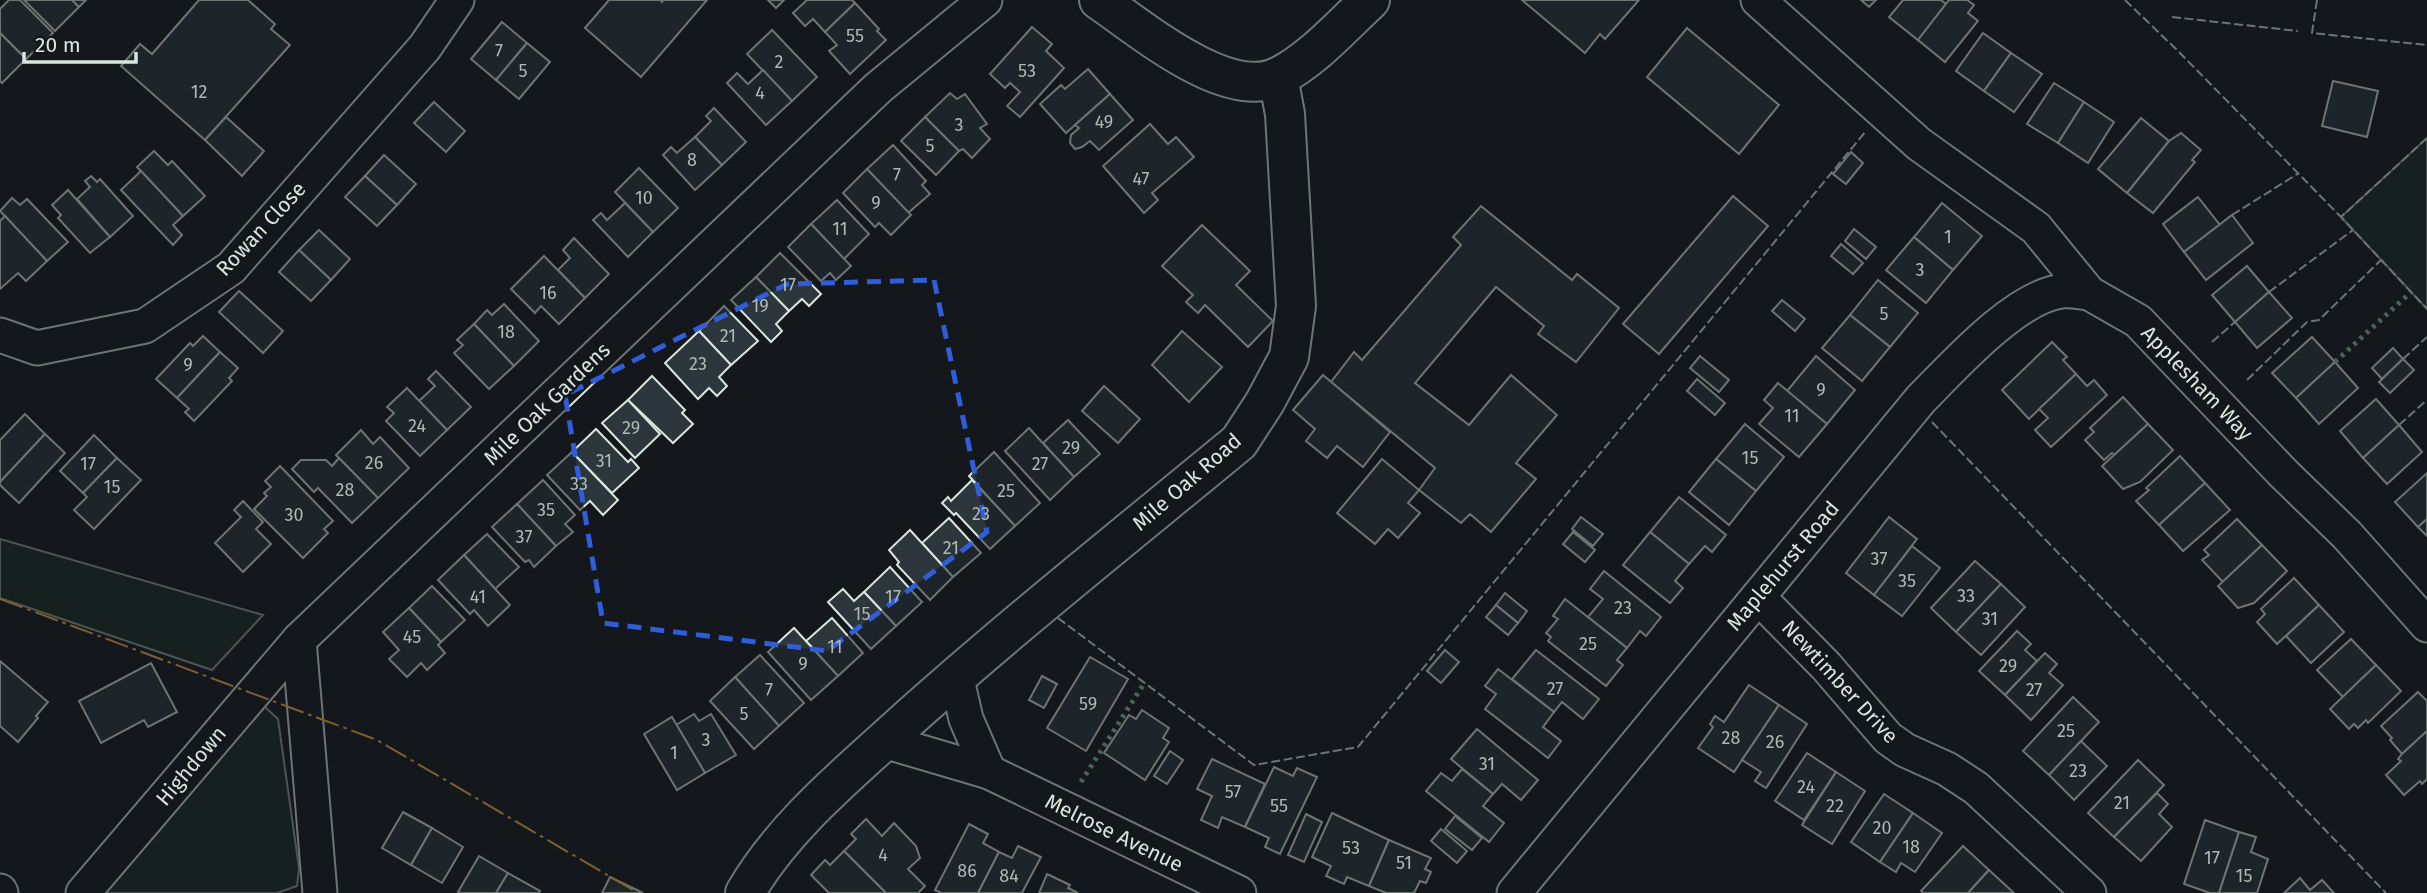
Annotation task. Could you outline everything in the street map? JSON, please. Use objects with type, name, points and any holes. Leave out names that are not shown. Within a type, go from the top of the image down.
[{"type":"street","name":"Rowan Close","points":[[0,335],[37,348],[145,326],[231,268],[425,47],[457,0]]},
{"type":"street","name":"Mile Oak Gardens","points":[[299,640],[878,88],[985,0]]},
{"type":"street","points":[[1099,0],[1208,70],[1235,80],[1258,81],[1279,77],[1314,52],[1370,0]]},
{"type":"street","name":"Applesham Way","points":[[1758,0],[1919,144],[2036,228],[2089,293],[2138,321],[2347,536],[2427,625]]},
{"type":"street","name":"Mile Oak Road","points":[[745,893],[753,879],[810,809],[884,740],[956,676],[1239,442],[1265,402],[1289,357],[1297,306],[1285,114],[1279,77]]},
{"type":"street","name":"Maplehurst Road","points":[[1514,893],[1921,399],[1988,334],[2011,316],[2060,291],[2089,293]]},
{"type":"street","name":"Newtimber Drive","points":[[1756,599],[1770,608],[1826,666],[1888,738],[1905,750],[1947,769],[1976,788],[2089,893]]},
{"type":"street","name":"Highdown","points":[[83,893],[299,640]]},
{"type":"street","points":[[299,640],[320,893]]},
{"type":"street","points":[[956,676],[966,719],[989,772]]},
{"type":"street","name":"Melrose Avenue","points":[[884,740],[989,772],[1239,893]]},
{"type":"highlighted area","points":[[934,280],[987,532],[827,651],[603,623],[565,395],[787,284]]},
{"type":"green space","points":[[2427,138],[2427,309],[2341,217]]},
{"type":"green space","points":[[0,539],[263,615],[212,670],[0,598]]},
{"type":"green space","points":[[265,707],[278,719],[299,868],[297,886],[277,893],[103,893],[251,712]]},
{"type":"building","points":[[9,0],[20,0],[53,33],[26,59],[0,33],[0,9]]},
{"type":"building","points":[[24,0],[72,0],[79,7],[55,31]]},
{"type":"building","points":[[72,0],[86,0],[79,7]]},
{"type":"building","points":[[199,0],[248,0],[275,24],[271,29],[290,45],[205,140],[121,66],[140,44],[152,54]]},
{"type":"building","points":[[609,0],[707,0],[641,77],[585,28]]},
{"type":"building","points":[[768,0],[784,0],[776,8]]},
{"type":"building","points":[[807,0],[852,0],[855,3],[825,32],[813,19],[805,26],[793,13]]},
{"type":"building","points":[[1522,0],[1639,0],[1605,39],[1600,34],[1585,53]]},
{"type":"building","points":[[1861,0],[1876,0],[1869,7]]},
{"type":"building","points":[[1903,0],[1941,0],[1946,4],[1918,40],[1889,17]]},
{"type":"building","points":[[1949,0],[1967,0],[1974,5],[1968,13],[1978,21],[1945,62],[1918,40]]},
{"type":"building","points":[[855,3],[886,40],[850,74],[829,51],[837,45],[825,32]]},
{"type":"building","points":[[502,22],[527,43],[496,80],[471,59]]},
{"type":"building","points":[[1032,27],[1052,44],[1046,51],[1064,68],[1020,117],[1007,106],[1020,92],[1010,83],[1005,88],[990,74]]},
{"type":"building","points":[[1687,28],[1779,105],[1739,154],[1647,77]]},
{"type":"building","points":[[772,30],[817,77],[792,101],[747,54]]},
{"type":"building","points":[[0,33],[26,59],[2,83],[0,81]]},
{"type":"building","points":[[1983,33],[2011,53],[1984,91],[1956,71]]},
{"type":"building","points":[[527,43],[550,62],[519,99],[496,80]]},
{"type":"building","points":[[2011,53],[2042,74],[2014,112],[1984,91]]},
{"type":"building","points":[[1088,69],[1110,94],[1066,133],[1040,104],[1061,85],[1065,89]]},
{"type":"building","points":[[763,70],[792,101],[766,125],[727,83],[737,73],[748,84]]},
{"type":"building","points":[[2333,81],[2378,91],[2367,137],[2322,126]]},
{"type":"building","points":[[2054,83],[2084,102],[2058,143],[2027,124]]},
{"type":"building","points":[[950,93],[957,99],[965,94],[987,124],[980,128],[990,139],[972,158],[963,149],[959,151],[925,117]]},
{"type":"building","points":[[1110,94],[1133,120],[1099,150],[1090,141],[1075,149],[1070,143],[1071,135],[1079,128],[1075,125]]},
{"type":"building","points":[[434,102],[465,131],[446,152],[414,123]]},
{"type":"building","points":[[2084,102],[2114,122],[2088,163],[2058,143]]},
{"type":"building","points":[[714,108],[746,142],[722,165],[695,137],[711,121],[706,116]]},
{"type":"building","points":[[226,117],[264,151],[242,176],[205,140]]},
{"type":"building","points":[[925,117],[959,151],[936,175],[901,141]]},
{"type":"building","points":[[2141,118],[2169,141],[2127,193],[2098,169]]},
{"type":"building","points":[[1150,124],[1168,144],[1176,137],[1194,157],[1152,193],[1158,200],[1144,213],[1103,166]]},
{"type":"building","points":[[2181,133],[2201,150],[2192,160],[2195,162],[2153,213],[2127,193],[2169,141]]},
{"type":"building","points":[[695,137],[722,165],[695,190],[663,155],[671,147],[677,153]]},
{"type":"building","points":[[893,145],[926,181],[922,185],[930,194],[908,213],[867,169]]},
{"type":"building","points":[[154,151],[168,165],[172,161],[205,196],[183,216],[137,167]]},
{"type":"building","points":[[1851,152],[1863,163],[1846,184],[1833,174]]},
{"type":"building","points":[[384,155],[416,184],[397,205],[365,176]]},
{"type":"building","points":[[639,168],[678,208],[653,232],[615,192]]},
{"type":"building","points":[[867,169],[911,215],[891,235],[879,223],[875,227],[843,193]]},
{"type":"building","points":[[141,171],[183,216],[173,225],[182,235],[173,245],[121,190]]},
{"type":"building","points":[[91,176],[97,182],[100,179],[133,216],[110,237],[77,199],[90,187],[85,181]]},
{"type":"building","points":[[365,176],[397,205],[377,226],[345,197]]},
{"type":"building","points":[[68,190],[110,237],[90,253],[58,218],[61,215],[52,205]]},
{"type":"building","points":[[1733,196],[1768,226],[1659,354],[1623,324]]},
{"type":"building","points":[[2198,197],[2220,225],[2184,252],[2163,224]]},
{"type":"building","points":[[12,198],[20,205],[27,199],[68,242],[47,261],[0,211]]},
{"type":"building","points":[[837,200],[869,234],[844,259],[811,224]]},
{"type":"building","points":[[625,203],[653,232],[628,257],[593,220],[601,213],[607,220]]},
{"type":"building","points":[[1942,203],[1982,236],[1953,270],[1914,237]]},
{"type":"building","points":[[1481,206],[1572,280],[1577,274],[1619,308],[1576,362],[1538,334],[1544,326],[1496,287],[1415,383],[1469,425],[1511,375],[1557,415],[1516,463],[1536,479],[1491,532],[1470,514],[1461,523],[1419,490],[1435,468],[1331,382],[1354,352],[1362,360],[1461,245],[1453,237]]},
{"type":"building","points":[[2232,215],[2253,243],[2206,280],[2184,252]]},
{"type":"building","points":[[5,216],[47,261],[26,281],[18,273],[0,289],[0,221]]},
{"type":"building","points":[[811,224],[851,266],[836,280],[830,273],[821,281],[788,247]]},
{"type":"building","points":[[1202,225],[1250,271],[1236,285],[1273,321],[1248,347],[1205,305],[1198,313],[1186,302],[1193,295],[1162,266]]},
{"type":"building","points":[[1854,229],[1876,247],[1866,259],[1845,241]]},
{"type":"building","points":[[319,230],[350,259],[331,280],[299,250]]},
{"type":"building","points":[[1914,237],[1953,270],[1926,303],[1886,270]]},
{"type":"building","points":[[574,238],[609,274],[585,298],[558,270],[570,258],[563,250]]},
{"type":"building","points":[[1841,244],[1863,263],[1853,274],[1831,256]]},
{"type":"building","points":[[299,250],[331,280],[311,301],[279,272]]},
{"type":"building","points":[[780,253],[821,294],[809,306],[802,299],[789,311],[756,277]]},
{"type":"building","points":[[544,256],[585,298],[559,324],[541,306],[535,313],[511,289]]},
{"type":"building","points":[[2247,266],[2269,292],[2235,322],[2212,295]]},
{"type":"building","points":[[756,277],[789,311],[776,324],[782,331],[771,342],[731,300]]},
{"type":"building","points":[[1878,280],[1918,313],[1890,347],[1850,315]]},
{"type":"building","points":[[239,291],[283,331],[263,353],[219,312]]},
{"type":"building","points":[[2269,292],[2292,318],[2257,348],[2235,322]]},
{"type":"building","points":[[1782,300],[1805,319],[1795,331],[1772,311]]},
{"type":"building","points":[[504,304],[539,341],[514,366],[474,324],[487,310],[492,315]]},
{"type":"building","points":[[724,306],[758,341],[731,365],[699,331]]},
{"type":"building","points":[[1850,315],[1890,347],[1862,381],[1822,348]]},
{"type":"building","points":[[474,324],[514,366],[489,389],[454,353],[463,345],[457,340]]},
{"type":"building","points":[[699,331],[731,365],[719,377],[727,386],[717,396],[709,388],[698,399],[665,363]]},
{"type":"building","points":[[1182,331],[1222,367],[1189,402],[1152,365]]},
{"type":"building","points":[[203,336],[220,352],[177,398],[156,379],[190,343],[193,346]]},
{"type":"building","points":[[2312,337],[2335,362],[2296,398],[2272,373]]},
{"type":"building","points":[[2052,342],[2067,357],[2063,360],[2076,374],[2029,419],[2002,390]]},
{"type":"building","points":[[2393,348],[2403,359],[2382,379],[2372,368]]},
{"type":"building","points":[[220,352],[238,368],[229,378],[232,381],[194,421],[185,412],[189,409],[177,398]]},
{"type":"building","points":[[1700,356],[1729,380],[1719,392],[1690,368]]},
{"type":"building","points":[[1816,356],[1855,390],[1827,424],[1787,391]]},
{"type":"building","points":[[2403,359],[2414,370],[2390,393],[2379,382]]},
{"type":"building","points":[[2335,362],[2358,388],[2319,424],[2296,398]]},
{"type":"building","points":[[436,371],[471,407],[447,430],[419,401],[435,386],[428,379]]},
{"type":"building","points":[[2076,374],[2087,386],[2094,380],[2107,395],[2051,447],[2035,430],[2048,418],[2039,409]]},
{"type":"building","points":[[1323,375],[1390,432],[1363,467],[1337,446],[1327,458],[1306,441],[1315,429],[1293,410]]},
{"type":"building","points":[[652,376],[685,410],[682,413],[693,424],[673,443],[628,400]]},
{"type":"building","points":[[1697,379],[1725,403],[1715,415],[1687,391]]},
{"type":"building","points":[[1778,383],[1827,424],[1799,457],[1759,424],[1773,408],[1764,400]]},
{"type":"building","points":[[1104,386],[1140,419],[1118,443],[1082,411]]},
{"type":"building","points":[[407,388],[447,430],[420,456],[386,421],[394,413],[387,407]]},
{"type":"building","points":[[2123,397],[2148,424],[2115,455],[2112,453],[2104,460],[2085,440],[2094,432],[2090,428]]},
{"type":"building","points":[[2376,399],[2399,425],[2363,458],[2340,431]]},
{"type":"building","points":[[628,400],[660,434],[635,458],[602,423]]},
{"type":"building","points":[[25,414],[45,434],[0,482],[0,440]]},
{"type":"building","points":[[1068,420],[1100,454],[1074,477],[1043,443]]},
{"type":"building","points":[[1745,424],[1784,457],[1756,491],[1716,459]]},
{"type":"building","points":[[2148,424],[2173,450],[2140,482],[2123,489],[2102,466]]},
{"type":"building","points":[[2399,425],[2422,452],[2387,484],[2363,458]]},
{"type":"building","points":[[1029,428],[1074,477],[1050,500],[1005,451]]},
{"type":"building","points":[[596,429],[628,462],[631,459],[639,468],[612,493],[572,452]]},
{"type":"building","points":[[361,430],[373,444],[380,437],[409,468],[378,498],[336,455]]},
{"type":"building","points":[[45,434],[65,453],[19,503],[0,482]]},
{"type":"building","points":[[94,435],[117,458],[83,493],[60,471]]},
{"type":"building","points":[[572,452],[618,500],[603,515],[590,501],[580,510],[547,475]]},
{"type":"building","points":[[994,452],[1040,503],[1015,526],[969,476]]},
{"type":"building","points":[[2180,456],[2205,483],[2159,525],[2136,501]]},
{"type":"building","points":[[117,458],[141,480],[94,529],[74,510],[87,497],[83,493]]},
{"type":"building","points":[[339,458],[378,498],[352,523],[318,488],[314,492],[292,469],[301,460],[326,460],[332,466]]},
{"type":"building","points":[[1382,459],[1419,490],[1408,503],[1420,513],[1398,538],[1388,529],[1375,544],[1337,513]]},
{"type":"building","points":[[1716,459],[1756,491],[1729,525],[1689,492]]},
{"type":"building","points":[[280,466],[333,521],[324,529],[328,533],[303,558],[254,509],[267,496],[264,493],[271,487],[265,481]]},
{"type":"building","points":[[2427,473],[2427,519],[2418,527],[2395,502]]},
{"type":"building","points":[[543,480],[575,515],[565,524],[573,532],[556,546],[517,504]]},
{"type":"building","points":[[972,480],[1015,526],[990,549],[956,513],[954,515],[942,503],[948,497],[951,501]]},
{"type":"building","points":[[2205,483],[2230,510],[2183,551],[2159,525]]},
{"type":"building","points":[[1679,497],[1726,535],[1712,552],[1705,546],[1689,564],[1650,532]]},
{"type":"building","points":[[243,501],[263,522],[256,529],[271,544],[243,572],[215,543],[241,517],[234,510]]},
{"type":"building","points":[[517,504],[556,546],[534,567],[529,560],[525,562],[492,527]]},
{"type":"building","points":[[1581,517],[1603,534],[1593,546],[1572,529]]},
{"type":"building","points":[[1889,517],[1917,539],[1874,595],[1846,573]]},
{"type":"building","points":[[949,518],[981,553],[953,577],[922,543]]},
{"type":"building","points":[[2237,519],[2262,545],[2223,582],[2202,560],[2209,555],[2204,550]]},
{"type":"building","points":[[2427,519],[2427,536],[2418,527]]},
{"type":"building","points":[[910,530],[953,577],[930,600],[897,565],[899,562],[889,550]]},
{"type":"building","points":[[1573,532],[1595,550],[1585,562],[1563,544]]},
{"type":"building","points":[[1650,532],[1689,564],[1675,581],[1683,588],[1670,603],[1623,565]]},
{"type":"building","points":[[487,534],[519,567],[495,589],[464,555]]},
{"type":"building","points":[[2262,545],[2287,571],[2254,603],[2238,608],[2218,586]]},
{"type":"building","points":[[1912,546],[1940,568],[1902,616],[1874,595]]},
{"type":"building","points":[[464,555],[510,605],[488,626],[474,610],[470,614],[438,580]]},
{"type":"building","points":[[1975,561],[2001,584],[1956,632],[1931,608]]},
{"type":"building","points":[[890,567],[922,602],[896,626],[864,592]]},
{"type":"building","points":[[1604,571],[1661,617],[1646,636],[1640,631],[1627,648],[1588,617],[1603,599],[1590,589]]},
{"type":"building","points":[[2294,578],[2319,605],[2277,644],[2257,622],[2265,614],[2261,609]]},
{"type":"building","points":[[2001,584],[2025,607],[1981,655],[1956,632]]},
{"type":"building","points":[[432,586],[465,620],[441,642],[409,608]]},
{"type":"building","points":[[843,589],[854,601],[864,592],[896,626],[871,649],[828,602]]},
{"type":"building","points":[[1505,593],[1527,611],[1518,623],[1496,605]]},
{"type":"building","points":[[1565,599],[1627,648],[1617,660],[1623,665],[1606,686],[1548,641],[1551,637],[1546,633],[1558,619],[1553,616]]},
{"type":"building","points":[[1496,605],[1518,623],[1508,635],[1486,617]]},
{"type":"building","points":[[2319,605],[2344,632],[2311,663],[2286,636]]},
{"type":"building","points":[[409,608],[441,642],[438,645],[445,653],[427,670],[421,663],[407,677],[389,659],[399,650],[383,632]]},
{"type":"building","points":[[832,618],[863,653],[838,676],[806,641]]},
{"type":"building","points":[[794,628],[838,676],[811,700],[768,652]]},
{"type":"building","points":[[2017,631],[2031,644],[2025,650],[2037,661],[2005,695],[1979,671]]},
{"type":"building","points":[[2351,639],[2376,665],[2343,697],[2317,670]]},
{"type":"building","points":[[1445,650],[1459,662],[1441,683],[1427,671]]},
{"type":"building","points":[[1536,650],[1599,699],[1583,719],[1562,702],[1554,712],[1512,679]]},
{"type":"building","points":[[2045,653],[2057,664],[2049,673],[2063,685],[2031,720],[2005,695]]},
{"type":"building","points":[[760,655],[804,703],[779,726],[735,677]]},
{"type":"building","points":[[1090,657],[1128,679],[1086,751],[1047,728]]},
{"type":"building","points":[[0,661],[48,702],[18,742],[0,726]]},
{"type":"building","points":[[151,663],[177,712],[148,727],[144,720],[101,743],[79,701]]},
{"type":"building","points":[[2376,665],[2401,691],[2368,723],[2366,720],[2358,728],[2354,724],[2349,729],[2330,709]]},
{"type":"building","points":[[1498,669],[1554,712],[1543,727],[1561,741],[1548,758],[1485,709],[1496,694],[1485,686]]},
{"type":"building","points":[[1042,676],[1057,684],[1044,708],[1029,700]]},
{"type":"building","points":[[735,677],[779,726],[754,749],[710,701]]},
{"type":"building","points":[[1749,685],[1779,705],[1734,772],[1698,748],[1713,727],[1710,724],[1715,716],[1724,722]]},
{"type":"building","points":[[2418,692],[2427,701],[2427,731],[2402,754],[2381,726]]},
{"type":"building","points":[[2073,697],[2099,722],[2049,775],[2023,751]]},
{"type":"building","points":[[1779,705],[1807,724],[1766,788],[1755,781],[1761,772],[1742,760]]},
{"type":"building","points":[[1142,710],[1169,728],[1163,738],[1169,742],[1145,780],[1104,753],[1129,715],[1136,719]]},
{"type":"building","points":[[694,714],[699,721],[711,714],[736,755],[705,773],[676,725]]},
{"type":"building","points":[[672,717],[705,773],[677,790],[644,734]]},
{"type":"building","points":[[1477,729],[1538,780],[1521,800],[1502,784],[1493,794],[1451,759]]},
{"type":"building","points":[[2427,731],[2427,779],[2422,784],[2420,781],[2404,795],[2386,775],[2401,761],[2398,759],[2402,754]]},
{"type":"building","points":[[2081,741],[2107,766],[2074,800],[2049,775]]},
{"type":"building","points":[[1170,751],[1183,760],[1167,784],[1154,776]]},
{"type":"building","points":[[1807,753],[1836,772],[1804,820],[1775,801]]},
{"type":"building","points":[[1212,759],[1265,784],[1245,827],[1222,817],[1218,828],[1201,820],[1212,796],[1197,789]]},
{"type":"building","points":[[2138,760],[2164,785],[2114,837],[2088,813]]},
{"type":"building","points":[[1274,767],[1293,776],[1297,768],[1317,777],[1280,854],[1265,847],[1269,838],[1245,827]]},
{"type":"building","points":[[1462,769],[1493,794],[1483,806],[1504,823],[1489,842],[1426,791],[1441,773],[1452,781]]},
{"type":"building","points":[[1836,772],[1865,791],[1832,844],[1802,825]]},
{"type":"building","points":[[2157,793],[2168,804],[2159,814],[2172,827],[2141,861],[2114,837]]},
{"type":"building","points":[[1884,794],[1913,813],[1880,862],[1851,842]]},
{"type":"building","points":[[403,812],[432,828],[411,865],[382,848]]},
{"type":"building","points":[[1332,813],[1389,840],[1369,886],[1347,877],[1344,884],[1326,876],[1331,866],[1312,857]]},
{"type":"building","points":[[1913,813],[1942,833],[1915,872],[1901,863],[1896,872],[1880,862]]},
{"type":"building","points":[[1306,814],[1322,822],[1304,862],[1288,855]]},
{"type":"building","points":[[1455,816],[1482,838],[1472,850],[1445,829]]},
{"type":"building","points":[[866,819],[882,836],[894,823],[916,846],[920,858],[908,869],[925,886],[918,893],[886,893],[844,851],[856,839],[851,834]]},
{"type":"building","points":[[2205,820],[2239,832],[2219,893],[2210,893],[2184,884]]},
{"type":"building","points":[[969,824],[988,834],[983,843],[999,852],[978,893],[941,893],[935,890]]},
{"type":"building","points":[[432,828],[463,847],[442,883],[411,865]]},
{"type":"building","points":[[1441,829],[1467,851],[1457,863],[1431,841]]},
{"type":"building","points":[[2239,832],[2256,837],[2251,852],[2268,859],[2257,893],[2219,893]]},
{"type":"building","points":[[1389,840],[1431,858],[1425,869],[1431,872],[1426,883],[1420,881],[1414,893],[1386,893],[1369,886]]},
{"type":"building","points":[[1018,846],[1041,857],[1022,893],[978,893],[999,852],[1012,858]]},
{"type":"building","points":[[1963,846],[1989,870],[1968,893],[1923,893],[1921,891]]},
{"type":"building","points":[[844,851],[886,893],[829,893],[811,875],[825,860],[830,865]]},
{"type":"building","points":[[479,856],[508,873],[496,893],[458,892]]},
{"type":"building","points":[[1989,870],[2014,893],[1968,893]]},
{"type":"building","points":[[508,873],[540,891],[539,893],[496,893]]},
{"type":"building","points":[[1047,874],[1070,885],[1068,888],[1078,893],[1039,893]]},
{"type":"building","points":[[610,877],[643,893],[602,893]]},
{"type":"building","points":[[2300,878],[2310,890],[2322,880],[2334,893],[2284,893]]},
{"type":"hedge","points":[[2335,362],[2411,292]]},
{"type":"hedge","points":[[1081,782],[1145,682]]},
{"type":"fence","points":[[2125,0],[2341,217]]},
{"type":"fence","points":[[2317,0],[2312,33],[2427,45]]},
{"type":"fence","points":[[2172,17],[2298,31]]},
{"type":"fence","points":[[1058,618],[1254,765],[1358,747],[1866,131]]},
{"type":"fence","points":[[2427,138],[2341,217],[2427,309]]},
{"type":"fence","points":[[2232,215],[2299,173]]},
{"type":"fence","points":[[2269,292],[2353,230]]},
{"type":"fence","points":[[2247,380],[2307,322],[2319,320],[2381,260]]},
{"type":"fence","points":[[2212,342],[2235,322]]},
{"type":"fence","points":[[2403,359],[2427,337]]},
{"type":"fence","points":[[2399,425],[2427,400]]},
{"type":"fence","points":[[1932,422],[2386,893]]},
{"type":"power","points":[[0,599],[377,740],[638,893]]}]
